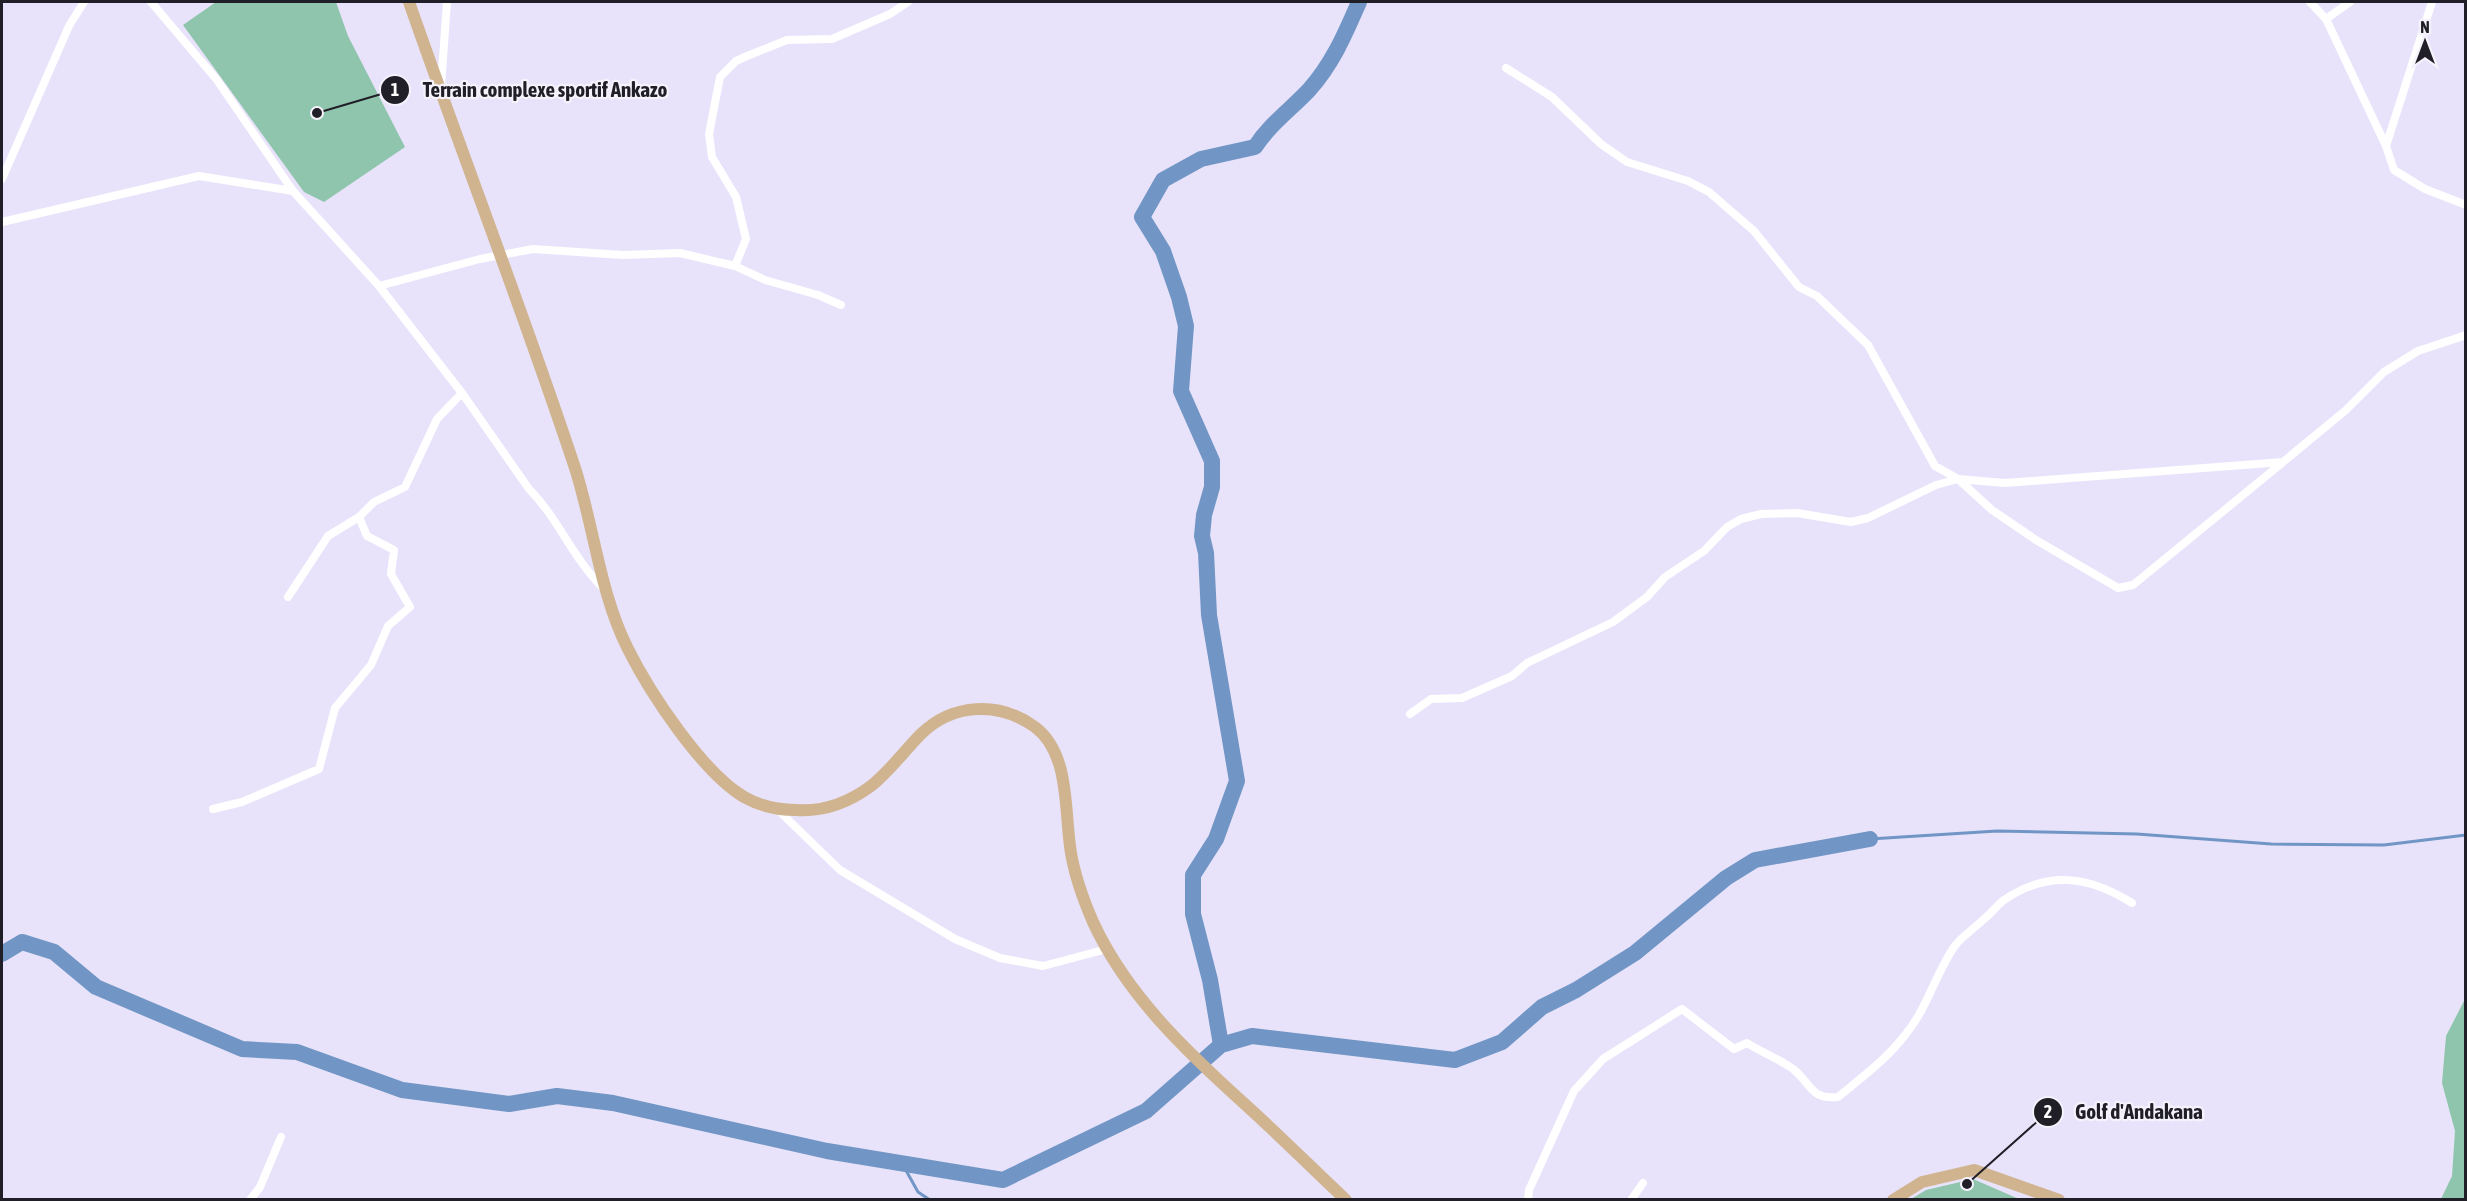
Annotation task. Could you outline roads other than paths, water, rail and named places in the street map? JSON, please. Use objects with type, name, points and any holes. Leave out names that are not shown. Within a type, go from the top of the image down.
[{"type":"main road","points":[[408,2],[575,468],[608,593],[627,647],[671,721],[738,793],[760,805],[777,809],[814,811],[831,807],[859,794],[882,776],[923,732],[946,716],[978,707],[1009,713],[1039,730],[1056,754],[1076,877],[1107,949],[1147,1004],[1196,1060],[1346,1200]]},
{"type":"main road","points":[[1893,1200],[1922,1182],[1974,1170],[2059,1200]]},
{"type":"street","points":[[2,179],[69,26],[84,2]]},
{"type":"street","points":[[151,2],[217,80],[293,191],[379,286],[462,393],[529,489],[553,518],[566,543],[589,574],[608,593]]},
{"type":"street","points":[[441,93],[447,2]]},
{"type":"street","points":[[735,266],[746,239],[736,197],[712,157],[709,134],[720,77],[736,61],[747,56],[788,40],[832,39],[890,14],[908,2]]},
{"type":"street","points":[[2310,2],[2326,19],[2386,146],[2394,170],[2425,189],[2466,205]]},
{"type":"street","points":[[2326,19],[2350,2]]},
{"type":"street","points":[[2386,146],[2432,2]]},
{"type":"street","points":[[1506,68],[1552,97],[1601,144],[1627,162],[1688,181],[1709,192],[1754,231],[1799,287],[1816,296],[1868,345],[1935,466],[1958,479],[1992,510],[2036,540],[2118,588],[2133,585],[2346,410],[2384,372],[2418,351],[2466,335]]},
{"type":"street","points":[[2,222],[199,176],[293,191]]},
{"type":"street","points":[[379,286],[533,249],[623,255],[680,253],[735,266],[765,280],[818,295],[842,305]]},
{"type":"street","points":[[288,597],[328,536],[359,517],[375,502],[405,487],[437,419],[462,393]]},
{"type":"street","points":[[1410,714],[1431,699],[1462,698],[1512,676],[1527,663],[1613,622],[1647,597],[1665,577],[1704,551],[1727,527],[1742,519],[1761,514],[1797,513],[1851,522],[1868,518],[1936,485],[1958,479],[2005,483],[2283,462]]},
{"type":"street","points":[[213,808],[242,802],[319,769],[335,708],[371,664],[388,626],[410,607],[391,574],[394,550],[367,536],[359,517]]},
{"type":"street","points":[[777,809],[840,870],[955,939],[1000,958],[1043,966],[1107,949]]},
{"type":"street","points":[[1528,1200],[1529,1190],[1574,1091],[1603,1059],[1682,1009],[1734,1048],[1747,1043],[1793,1069],[1816,1094],[1825,1098],[1838,1097],[1905,1036],[1956,945],[2003,901],[2032,887],[2054,882],[2085,880],[2109,889],[2132,903]]},
{"type":"street","points":[[250,1200],[260,1187],[281,1137]]},
{"type":"street","points":[[1630,1200],[1643,1183]]},
{"type":"waterway","points":[[1221,1045],[1210,980],[1193,914],[1193,875],[1216,839],[1237,781],[1209,615],[1206,553],[1202,536],[1204,515],[1212,487],[1212,461],[1181,391],[1186,326],[1179,297],[1163,251],[1142,217],[1163,180],[1201,159],[1255,147],[1274,124],[1309,90],[1325,69],[1359,2]]},
{"type":"waterway","points":[[1870,839],[1997,831],[2137,834],[2271,844],[2384,845],[2466,835]]},
{"type":"waterway","points":[[2,954],[22,942],[54,952],[96,987],[242,1049],[297,1052],[402,1090],[509,1104],[557,1096],[613,1103],[827,1151],[1003,1180],[1146,1111],[1221,1045],[1252,1036],[1455,1060],[1502,1042],[1542,1007],[1576,990],[1635,953],[1726,878],[1755,860],[1870,839]]},
{"type":"waterway","points":[[903,1165],[918,1192],[930,1200]]},
{"type":"place","name":"Terrain complexe sportif Ankazo","points":[[317,113]]},
{"type":"place","name":"Golf d'Andakana","points":[[1967,1184]]}]
